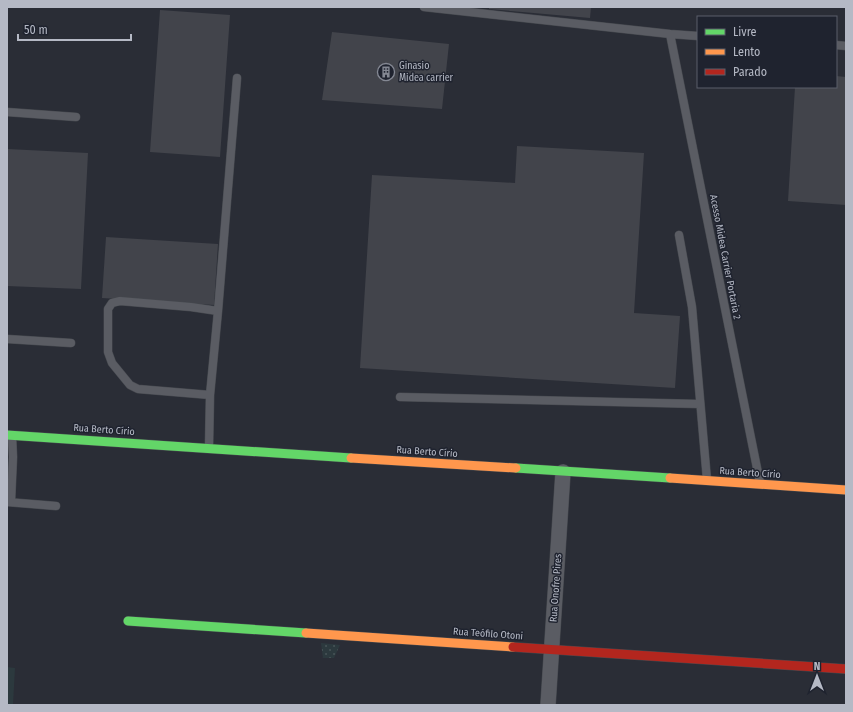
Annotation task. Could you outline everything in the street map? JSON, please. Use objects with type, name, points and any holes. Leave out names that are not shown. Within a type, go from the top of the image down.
[{"type":"street","name":"Rua Berto Círio","points":[[10,435],[846,490]]},
{"type":"street","name":"Rua Onofre Pires","points":[[548,705],[563,472]]},
{"type":"street","name":"Rua Teófilo Otoni","points":[[128,621],[846,669]]},
{"type":"lane","points":[[424,7],[697,36]]},
{"type":"lane","name":"Acesso Midea Carrier Portaria 2","points":[[670,34],[760,484]]},
{"type":"lane","points":[[209,448],[210,395],[237,78]]},
{"type":"lane","points":[[7,112],[76,118]]},
{"type":"lane","points":[[679,235],[692,307],[707,481]]},
{"type":"lane","points":[[210,395],[138,389],[130,385],[112,362],[108,352],[108,309],[112,304],[120,302],[191,307],[218,311]]},
{"type":"lane","points":[[7,339],[71,343]]},
{"type":"lane","points":[[400,397],[700,404]]},
{"type":"lane","points":[[10,435],[13,456],[9,502],[56,506]]},
{"type":"shaded area","points":[[321,643],[340,645],[334,658],[323,658]]},
{"type":"shaded area","points":[[7,667],[15,668],[13,705],[7,705]]},
{"type":"building","points":[[489,7],[591,7],[590,18],[489,9]]},
{"type":"building","points":[[160,10],[230,15],[220,157],[150,152]]},
{"type":"building","name":"Ginasio Midea carrier","points":[[332,32],[449,44],[442,109],[322,100]]},
{"type":"building","points":[[837,76],[846,77],[846,205],[788,201],[795,88],[837,88]]},
{"type":"building","points":[[517,146],[644,153],[634,313],[680,316],[675,388],[360,368],[372,175],[515,183]]},
{"type":"building","points":[[7,149],[88,153],[81,289],[7,286]]},
{"type":"building","points":[[106,237],[218,244],[214,305],[102,298]]},
{"type":"traffic: fast","points":[[7,435],[351,458]]},
{"type":"traffic: fast","points":[[516,468],[670,478]]},
{"type":"traffic: fast","points":[[128,621],[306,633]]},
{"type":"traffic: slow","points":[[351,458],[516,468]]},
{"type":"traffic: slow","points":[[670,478],[846,490]]},
{"type":"traffic: slow","points":[[306,633],[513,647]]},
{"type":"traffic: jam","points":[[513,647],[846,669]]},
{"type":"place","name":"Ginasio Midea carrier","points":[[386,72]]}]
